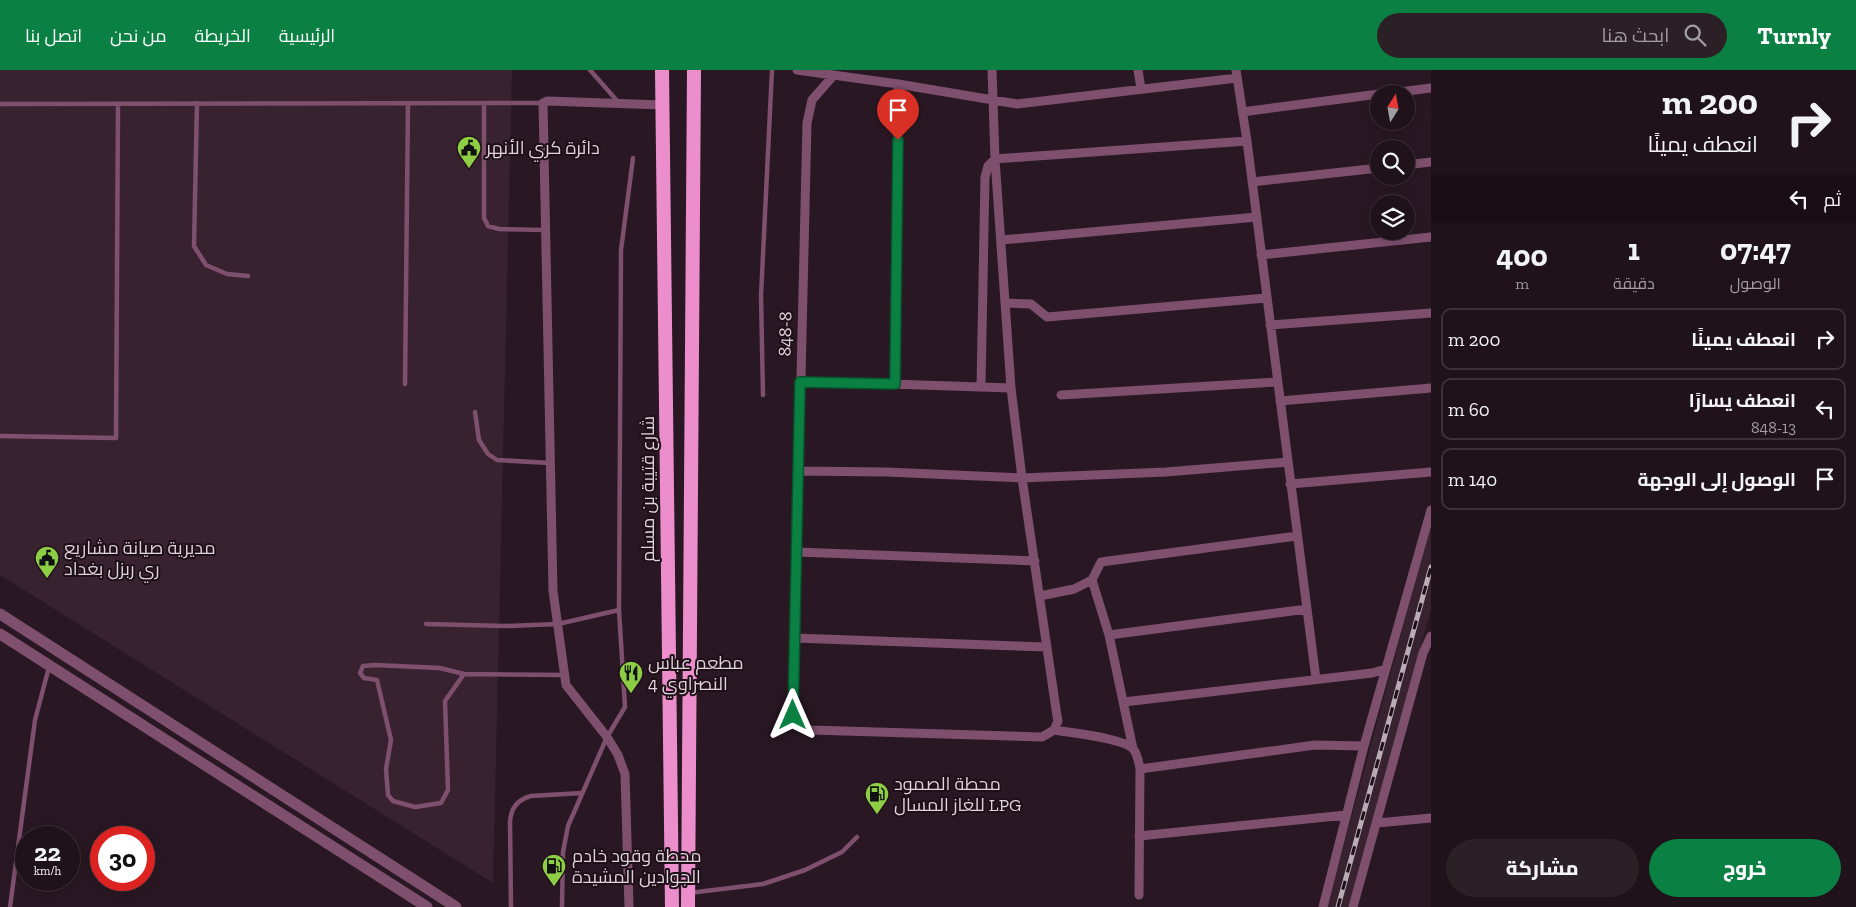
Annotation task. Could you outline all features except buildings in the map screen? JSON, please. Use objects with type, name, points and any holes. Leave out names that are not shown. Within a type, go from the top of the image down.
[{"type":"highway","name":"شارع قتيبة بن مسلم","points":[[662,70],[672,907]]},
{"type":"highway","points":[[688,900],[694,70]]},
{"type":"street","points":[[797,70],[898,84],[994,101],[1028,104],[1236,74],[1247,141],[1316,679]]},
{"type":"street","points":[[992,70],[995,159],[1011,388],[1022,478],[1036,562],[1058,721],[1054,730],[1122,742],[1134,749]]},
{"type":"street","points":[[1138,70],[1141,89]]},
{"type":"street","name":"848-8","points":[[833,76],[812,100],[807,116],[792,709],[796,721],[805,728],[821,730],[1042,737],[1054,730]]},
{"type":"street","points":[[895,384],[898,84]]},
{"type":"street","points":[[1415,90],[1431,88]]},
{"type":"street","points":[[1242,112],[1370,95]]},
{"type":"street","points":[[629,907],[625,774],[618,755],[607,737],[566,685],[553,591],[542,103],[547,101],[663,105]]},
{"type":"street","points":[[980,387],[985,176],[988,166],[995,159],[1247,141]]},
{"type":"street","points":[[1415,164],[1431,162]]},
{"type":"street","points":[[1252,182],[1370,169]]},
{"type":"street","points":[[1001,240],[1257,217]]},
{"type":"street","points":[[1261,255],[1431,236]]},
{"type":"street","points":[[1005,303],[1031,304],[1047,317],[1266,298]]},
{"type":"street","points":[[1270,325],[1431,313]]},
{"type":"street","points":[[800,382],[1011,388]]},
{"type":"street","points":[[1061,395],[1277,382]]},
{"type":"street","points":[[1280,401],[1431,388]]},
{"type":"street","points":[[798,470],[1022,478],[1166,472],[1288,462]]},
{"type":"street","points":[[1290,484],[1431,472]]},
{"type":"street","points":[[1323,907],[1364,746],[1431,510]]},
{"type":"street","points":[[1040,596],[1074,589],[1092,580],[1101,562],[1297,536]]},
{"type":"street","points":[[796,552],[1036,562]]},
{"type":"street","points":[[1092,580],[1109,636],[1140,769],[1139,895]]},
{"type":"street","points":[[1109,636],[1307,609]]},
{"type":"street","points":[[0,614],[456,907]]},
{"type":"street","points":[[0,634],[427,907]]},
{"type":"street","points":[[1353,907],[1423,653],[1431,636]]},
{"type":"street","points":[[794,638],[1048,646]]},
{"type":"street","points":[[1124,702],[1372,673],[1386,669]]},
{"type":"street","points":[[1140,769],[1315,746],[1364,746]]},
{"type":"street","points":[[1139,836],[1346,815]]},
{"type":"street","points":[[1377,823],[1431,818]]},
{"type":"lane","points":[[590,70],[619,103]]},
{"type":"lane","points":[[763,395],[761,296],[772,70]]},
{"type":"lane","points":[[405,384],[408,103]]},
{"type":"lane","points":[[0,104],[542,103]]},
{"type":"lane","points":[[0,436],[116,438],[118,104]]},
{"type":"lane","points":[[197,104],[194,246],[206,265],[227,274],[248,276]]},
{"type":"lane","points":[[484,104],[484,218],[488,226],[499,229],[546,230]]},
{"type":"lane","points":[[562,907],[563,852],[568,826],[607,737],[624,706],[619,610],[621,250],[633,158]]},
{"type":"lane","points":[[475,412],[479,440],[488,454],[497,460],[551,463]]},
{"type":"lane","points":[[426,624],[505,626],[558,624],[619,610]]},
{"type":"lane","points":[[10,907],[35,720],[49,666]]},
{"type":"lane","points":[[464,674],[445,701],[448,790],[441,803],[415,807],[394,801],[388,795],[386,769],[391,740],[377,680],[364,678],[360,673],[363,666],[440,668],[464,674],[565,675]]},
{"type":"lane","points":[[511,907],[510,822],[515,805],[530,796],[582,793]]},
{"type":"lane","points":[[688,900],[763,884],[805,870],[842,852],[857,837]]},
{"type":"shaded area","points":[[0,70],[512,70],[493,883],[0,575]]},
{"type":"shaded area","points":[[1431,524],[1431,608],[1382,793],[1350,907],[1327,907]]},
{"type":"railway","points":[[1338,907],[1431,567]]},
{"type":"place","name":"دائرة كري الأنهر","points":[[469,169]]},
{"type":"place","name":"مديرية صيانة مشاريع ري ربزل بغداد","points":[[47,579]]},
{"type":"place","name":"مطعم عباس النصراوي 4","points":[[631,694]]},
{"type":"place","name":"محطة الصمود للغاز المسال LPG","points":[[877,815]]},
{"type":"place","name":"محطة وقود خادم الجوادين المشيدة","points":[[554,887]]},
{"type":"route","points":[[793,715],[800,382],[895,384],[898,140]]}]
